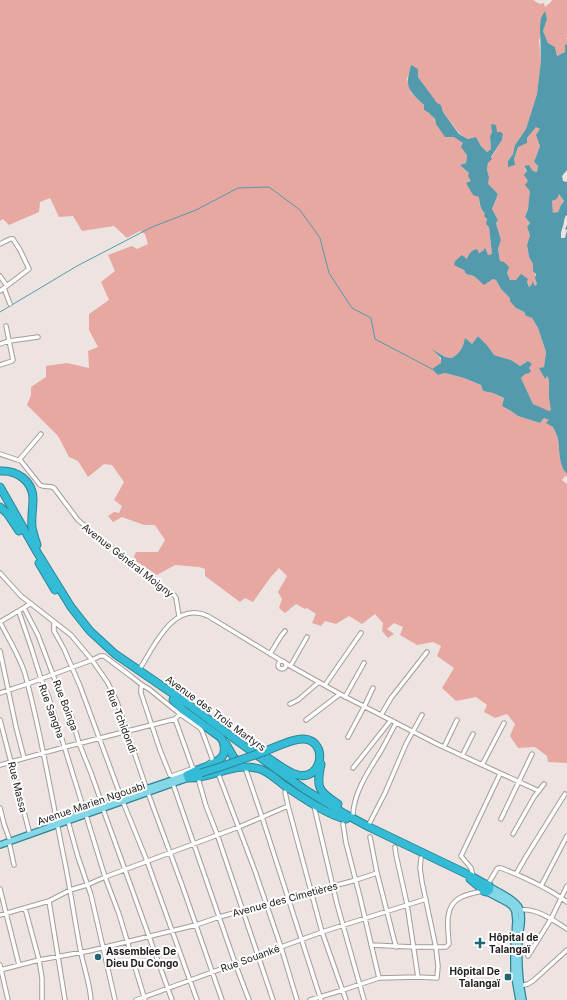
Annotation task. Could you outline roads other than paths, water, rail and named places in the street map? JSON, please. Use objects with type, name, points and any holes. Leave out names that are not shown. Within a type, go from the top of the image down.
[{"type":"highway","points":[[0,471],[16,473],[24,478],[30,486],[33,495],[33,534],[52,575]]},
{"type":"highway","name":"Avenue des Trois Martyrs","points":[[0,487],[37,552],[71,607],[90,631],[115,654],[188,704],[304,789],[345,814],[472,879],[486,888]]},
{"type":"highway","name":"Avenue des Trois Martyrs","points":[[0,495],[19,530],[70,614],[100,647],[120,664],[345,822],[472,879]]},
{"type":"highway","points":[[0,507],[7,513],[19,530]]},
{"type":"highway","points":[[173,700],[180,708],[223,740],[234,758],[247,767]]},
{"type":"highway","points":[[210,721],[222,727],[294,774],[301,776],[310,773],[320,763]]},
{"type":"highway","points":[[188,777],[220,760],[225,751],[223,740]]},
{"type":"highway","points":[[188,777],[265,750],[299,740],[306,740],[313,743],[317,747],[320,755],[318,782],[324,795],[368,826]]},
{"type":"highway","points":[[199,774],[218,772],[233,768],[247,767],[261,769],[287,787],[345,822]]},
{"type":"main road","points":[[148,791],[188,777]]},
{"type":"main road","name":"Avenue Marien Ngouabi","points":[[0,845],[9,840],[57,823],[68,821],[85,812],[173,784],[188,777]]},
{"type":"main road","points":[[0,841],[9,840],[29,831],[57,823],[85,812]]},
{"type":"main road","name":"Avenue des Trois Martyrs","points":[[486,888],[518,910]]},
{"type":"main road","points":[[518,910],[521,921],[519,960],[520,986],[523,1000]]},
{"type":"main road","points":[[518,910],[514,950],[514,972],[519,1000]]},
{"type":"street","points":[[0,244],[13,239],[29,267],[28,271],[4,288]]},
{"type":"street","points":[[0,276],[10,304]]},
{"type":"street","points":[[0,365],[13,361],[6,326]]},
{"type":"street","points":[[0,344],[38,336]]},
{"type":"street","points":[[0,454],[19,460],[41,434]]},
{"type":"street","name":"Avenue Général Moigny","points":[[19,460],[40,485],[54,488],[78,520],[115,551],[169,590],[176,598],[179,616]]},
{"type":"street","name":"Rue Tchidondi","points":[[0,573],[30,604],[71,635],[92,660],[108,683],[117,702],[222,1000]]},
{"type":"street","points":[[30,604],[19,612],[0,622],[25,673],[34,708],[44,753],[90,1000]]},
{"type":"street","name":"Rue Boinga","points":[[24,608],[38,635],[72,718],[79,743],[172,1000]]},
{"type":"street","name":"Rue Sangha","points":[[19,612],[65,747],[105,877],[119,914],[145,999]]},
{"type":"street","points":[[138,671],[169,624],[179,616],[188,613],[203,614],[282,662],[291,665],[345,697],[462,756],[539,791]]},
{"type":"street","points":[[54,622],[54,631],[80,686],[197,1000]]},
{"type":"street","points":[[271,655],[285,631]]},
{"type":"street","points":[[325,685],[361,633]]},
{"type":"street","points":[[291,665],[306,636]]},
{"type":"street","points":[[0,651],[24,758]]},
{"type":"street","points":[[381,715],[391,698],[427,652]]},
{"type":"street","points":[[0,693],[100,656],[104,656],[142,685],[149,688],[180,714],[200,728],[212,758],[211,762],[171,776],[160,750],[141,692],[142,685]]},
{"type":"street","points":[[345,697],[364,663]]},
{"type":"street","points":[[290,704],[298,700],[319,682]]},
{"type":"street","points":[[348,737],[373,688]]},
{"type":"street","points":[[306,720],[340,694]]},
{"type":"street","points":[[0,765],[175,719],[180,714]]},
{"type":"street","points":[[368,826],[398,761],[422,715]]},
{"type":"street","points":[[175,719],[192,769]]},
{"type":"street","name":"Rue Massa","points":[[0,720],[29,831]]},
{"type":"street","points":[[353,768],[391,720]]},
{"type":"street","points":[[444,747],[457,720]]},
{"type":"street","points":[[353,814],[354,802],[369,769],[396,723]]},
{"type":"street","points":[[482,765],[504,723]]},
{"type":"street","points":[[462,756],[473,734]]},
{"type":"street","points":[[501,819],[532,754]]},
{"type":"street","points":[[247,767],[321,998]]},
{"type":"street","points":[[218,772],[281,947],[297,1000]]},
{"type":"street","points":[[199,774],[206,806],[217,834],[273,1000]]},
{"type":"street","points":[[472,879],[471,868],[461,856],[500,774]]},
{"type":"street","points":[[173,784],[249,1000]]},
{"type":"street","points":[[513,834],[544,784]]},
{"type":"street","points":[[285,792],[322,932],[346,1000]]},
{"type":"street","points":[[516,874],[526,855],[565,794]]},
{"type":"street","points":[[314,804],[334,885],[337,904],[364,1000]]},
{"type":"street","points":[[0,915],[49,901],[70,890],[87,885],[146,861],[239,827],[288,806]]},
{"type":"street","points":[[0,808],[14,865]]},
{"type":"street","points":[[68,821],[91,895],[115,1000]]},
{"type":"street","points":[[345,822],[346,843],[378,978]]},
{"type":"street","points":[[540,886],[567,836]]},
{"type":"street","points":[[370,837],[377,873],[396,947]]},
{"type":"street","points":[[395,847],[407,904],[418,977]]},
{"type":"street","points":[[310,1000],[321,998],[378,978],[438,978],[436,948],[420,868],[421,858]]},
{"type":"street","points":[[371,945],[396,947],[446,947],[449,944],[448,914],[451,908],[455,902],[465,896],[486,888],[498,868],[516,874],[567,902]]},
{"type":"street","name":"Avenue des Cimetières","points":[[1,970],[39,960],[81,953],[196,925],[219,916],[356,880],[377,873]]},
{"type":"street","points":[[528,956],[551,919],[567,886]]},
{"type":"street","points":[[0,890],[19,965]]},
{"type":"street","name":"Rue Souanké","points":[[136,1000],[145,999],[168,988],[322,932],[426,899]]},
{"type":"street","points":[[49,901],[65,1000]]},
{"type":"street","points":[[25,908],[39,960],[42,978],[42,1000]]},
{"type":"street","points":[[518,910],[533,910],[551,919],[567,930]]},
{"type":"street","points":[[520,986],[528,984],[534,980],[567,950]]},
{"type":"street","points":[[0,965],[8,1000]]},
{"type":"water","points":[[545,11],[547,19],[543,31],[548,43],[555,47],[557,56],[565,52],[565,45],[567,44],[567,170],[562,176],[563,181],[567,182],[567,215],[565,217],[561,232],[561,238],[565,238],[567,230],[567,474],[562,466],[560,458],[557,434],[553,427],[546,423],[549,420],[544,418],[540,423],[518,416],[502,406],[504,398],[493,393],[483,391],[481,385],[464,378],[445,373],[438,375],[432,369],[441,363],[441,358],[432,349],[445,357],[452,358],[461,350],[465,338],[472,344],[478,336],[494,355],[511,360],[520,366],[528,361],[532,364],[529,368],[531,371],[521,378],[533,404],[549,411],[551,410],[549,380],[547,376],[545,379],[539,368],[544,367],[546,352],[538,328],[532,318],[526,316],[524,312],[516,308],[496,280],[493,279],[484,285],[474,276],[466,274],[464,270],[454,265],[455,261],[462,255],[467,259],[470,252],[473,250],[477,249],[479,253],[484,250],[485,247],[488,255],[492,254],[489,227],[486,224],[487,219],[484,216],[485,214],[480,206],[479,197],[473,195],[466,183],[471,181],[468,176],[469,173],[460,165],[466,163],[467,155],[461,147],[463,143],[454,137],[445,137],[436,124],[435,119],[424,110],[424,105],[411,91],[408,83],[411,65],[418,69],[418,77],[437,103],[441,105],[443,112],[459,134],[468,139],[476,137],[481,146],[487,152],[491,149],[491,124],[496,125],[497,132],[501,132],[503,134],[502,140],[491,157],[492,159],[488,163],[487,170],[489,177],[488,184],[498,194],[492,209],[498,220],[496,223],[501,240],[498,249],[500,261],[504,262],[509,267],[507,273],[510,280],[516,280],[521,274],[528,279],[527,282],[529,287],[532,284],[532,281],[535,286],[537,284],[535,278],[536,274],[533,271],[533,264],[529,257],[527,245],[530,235],[527,227],[530,223],[525,217],[528,209],[530,191],[525,185],[528,181],[524,175],[527,171],[524,166],[529,165],[533,171],[537,172],[538,166],[534,162],[540,146],[536,135],[540,129],[536,127],[527,138],[527,143],[518,147],[514,159],[515,165],[508,167],[508,161],[513,154],[515,145],[526,129],[537,94],[541,60],[541,18]],"holes":[[[559,194],[564,201],[558,212],[553,213],[552,201],[557,199]]]},
{"type":"waterway","points":[[0,312],[77,266],[152,227],[196,210],[238,188],[269,187],[300,210],[320,238],[329,273],[352,308],[371,318],[375,339],[432,369]]},
{"type":"place","name":"Hôpital de Talangaï","points":[[480,943]]},
{"type":"place","name":"Assemblee De Dieu Du Congo","points":[[98,957]]},
{"type":"place","name":"Hôpital De Talangaï","points":[[508,977]]}]
